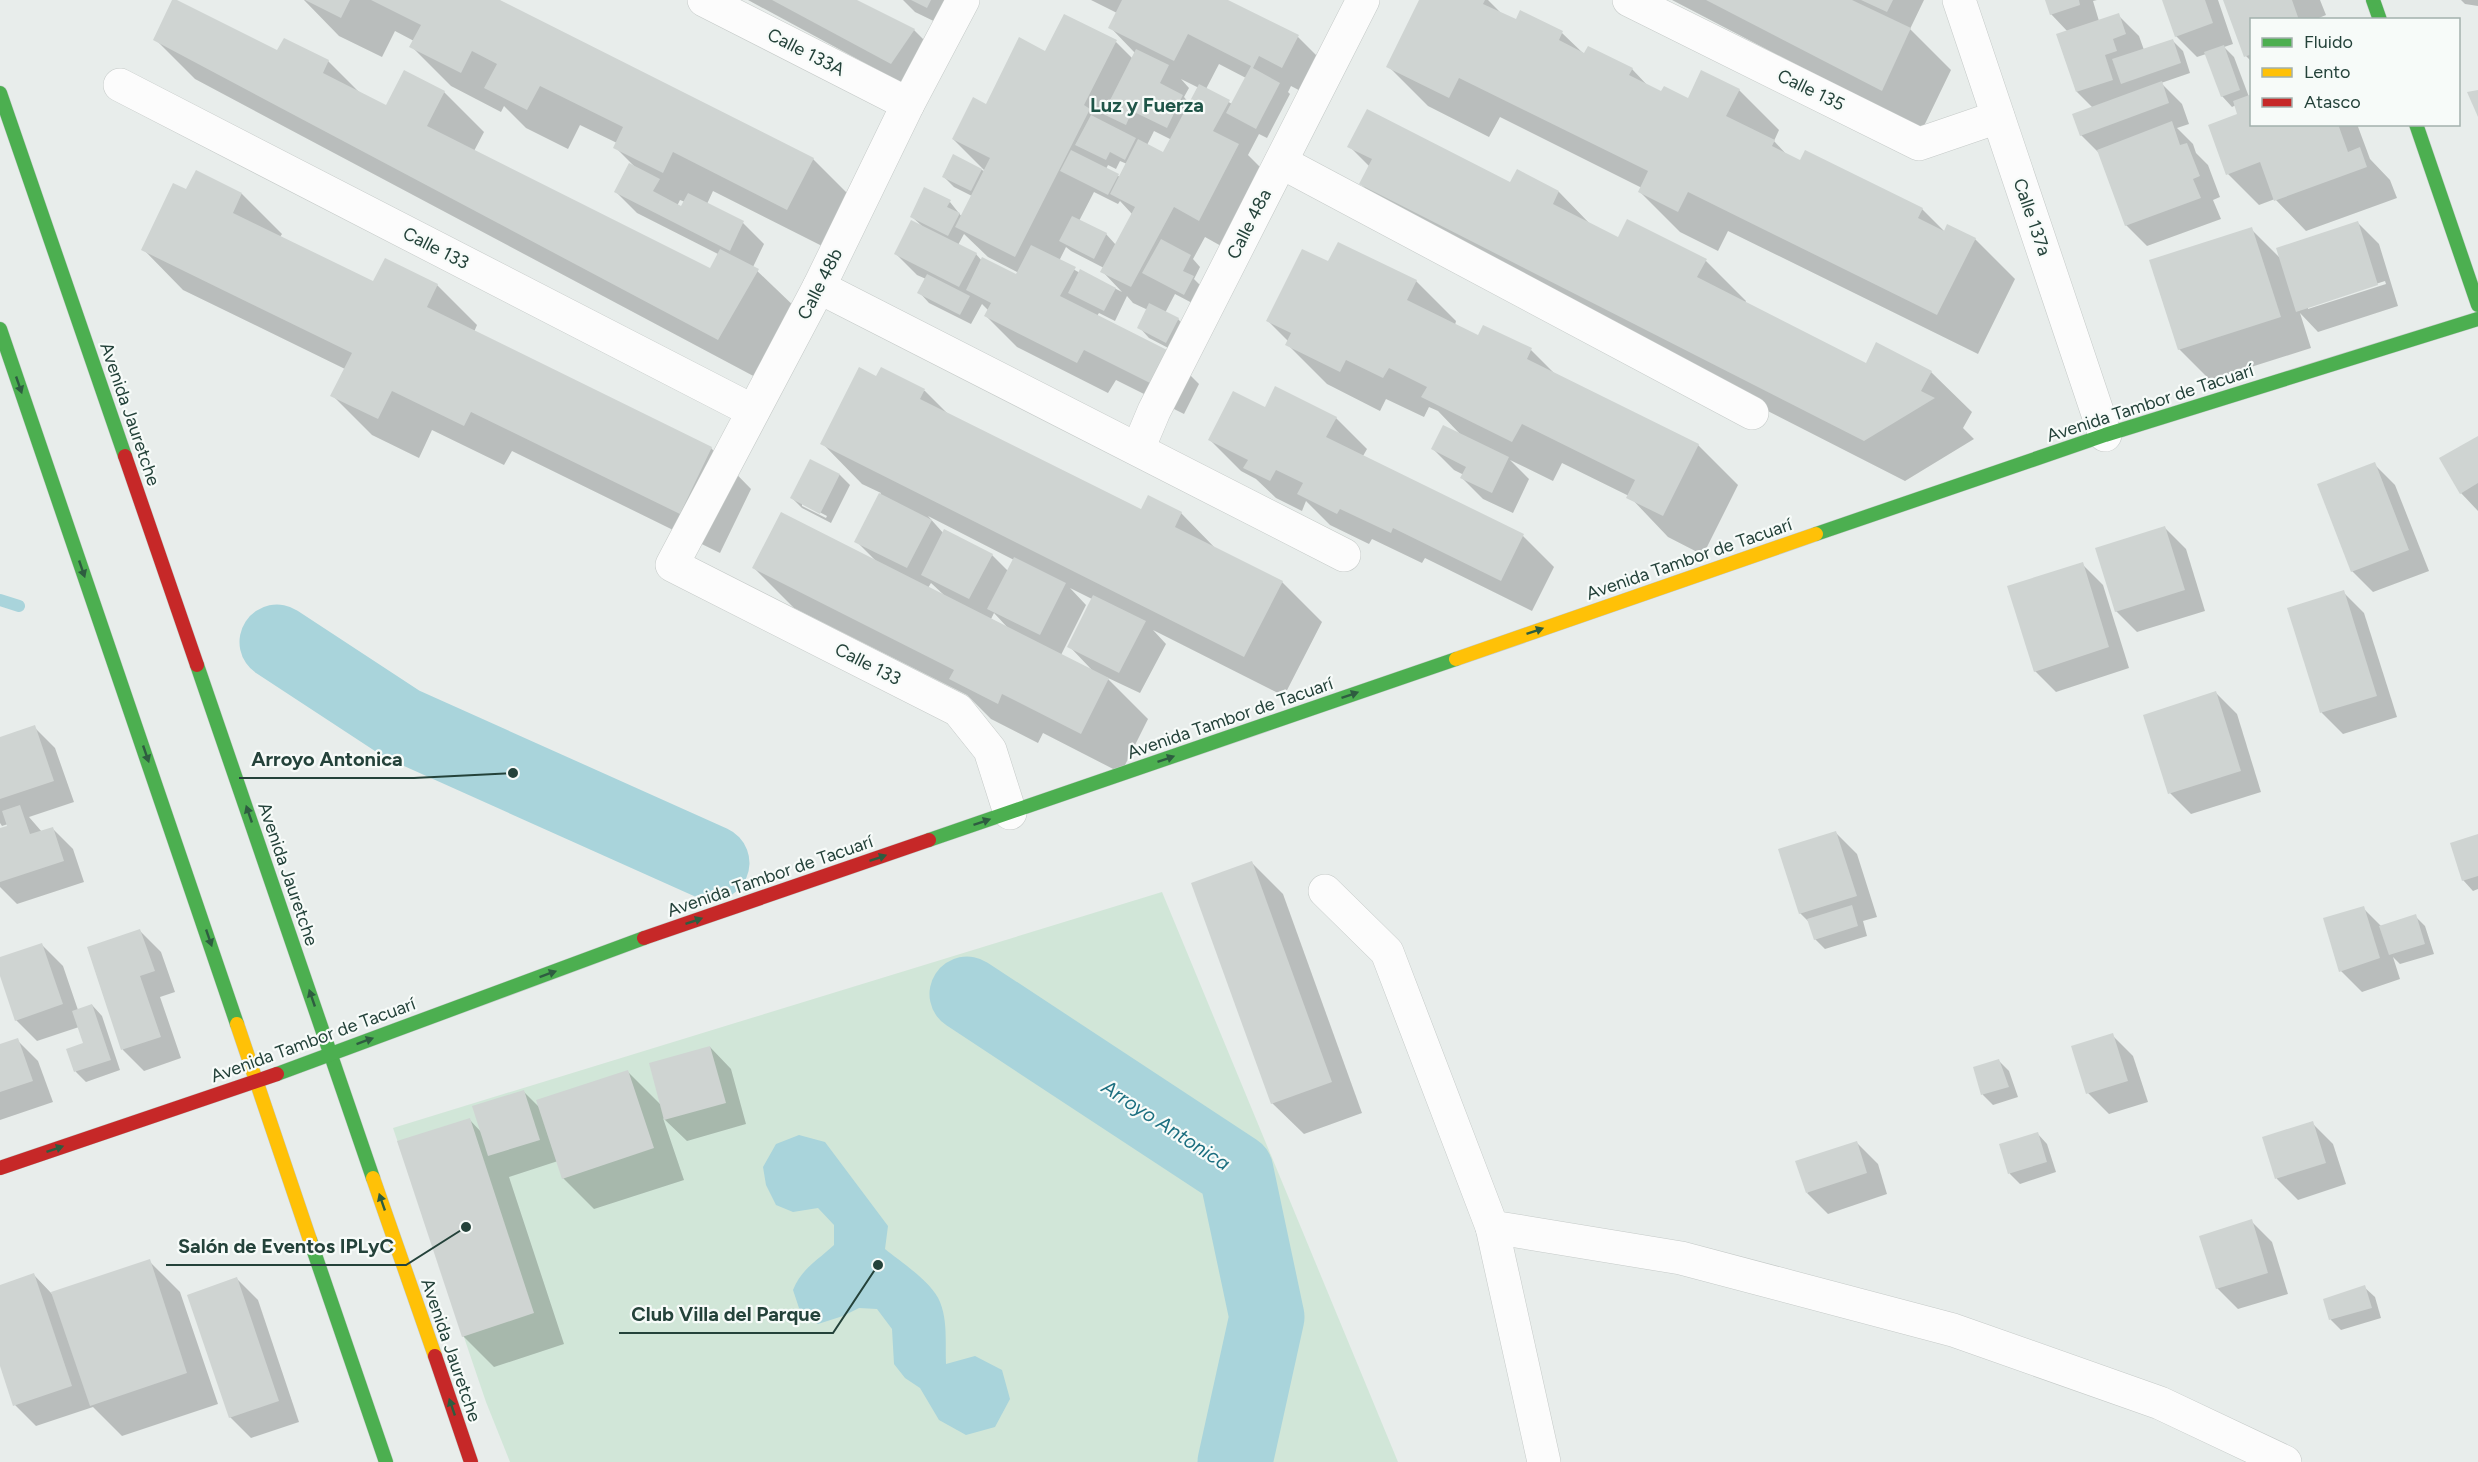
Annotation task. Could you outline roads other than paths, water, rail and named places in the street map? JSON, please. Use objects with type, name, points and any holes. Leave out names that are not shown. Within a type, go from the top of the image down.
[{"type":"main road","points":[[2373,0],[2379,18]]},
{"type":"main road","name":"Avenida Jauretche","points":[[0,93],[471,1462]]},
{"type":"main road","points":[[2417,126],[2478,304]]},
{"type":"main road","name":"Avenida Tambor de Tacuarí","points":[[0,1168],[257,1081],[639,940],[2105,435],[2478,319]]},
{"type":"main road","points":[[0,330],[386,1462]]},
{"type":"street","name":"Calle 133A","points":[[704,0],[908,104]]},
{"type":"street","name":"Calle 48b","points":[[672,565],[819,287],[908,104],[963,0]]},
{"type":"street","name":"Calle 135","points":[[1629,0],[1919,144],[1998,117]]},
{"type":"street","name":"Calle 137a","points":[[1959,0],[2105,435]]},
{"type":"street","name":"Calle 48a","points":[[1138,449],[1154,411],[1281,162],[1359,1]]},
{"type":"street","name":"Calle 133","points":[[120,85],[753,411]]},
{"type":"street","points":[[1281,162],[1752,413]]},
{"type":"street","points":[[819,287],[1344,555]]},
{"type":"street","name":"Calle 133","points":[[672,565],[958,710],[990,750],[1010,813]]},
{"type":"street","points":[[1325,891],[1386,952],[1492,1227],[1544,1462]]},
{"type":"street","points":[[1492,1227],[1682,1258],[1953,1330],[2160,1403],[2285,1462]]},
{"type":"water","points":[[799,1135],[825,1142],[888,1226],[885,1249],[916,1273],[936,1295],[944,1317],[946,1364],[975,1356],[1002,1370],[1010,1399],[995,1427],[966,1435],[939,1420],[920,1388],[905,1378],[894,1364],[892,1329],[877,1309],[859,1308],[818,1324],[800,1311],[793,1290],[805,1270],[834,1245],[834,1225],[818,1208],[793,1212],[776,1205],[766,1185],[763,1167],[776,1144]]},
{"type":"waterway","name":"Arroyo Antonica","points":[[0,600],[19,606]]},
{"type":"waterway","name":"Arroyo Antonica","points":[[277,642],[402,724],[712,863]]},
{"type":"waterway","name":"Arroyo Antonica","points":[[967,994],[1236,1171],[1267,1317],[1235,1462]]},
{"type":"place","name":"Arroyo Antonica","points":[[513,773]]},
{"type":"place","name":"Salón de Eventos IPLyC","points":[[466,1227]]},
{"type":"place","name":"Club Villa del Parque","points":[[878,1265]]},
{"type":"district","name":"Luz y Fuerza","points":[[1147,105]]}]
